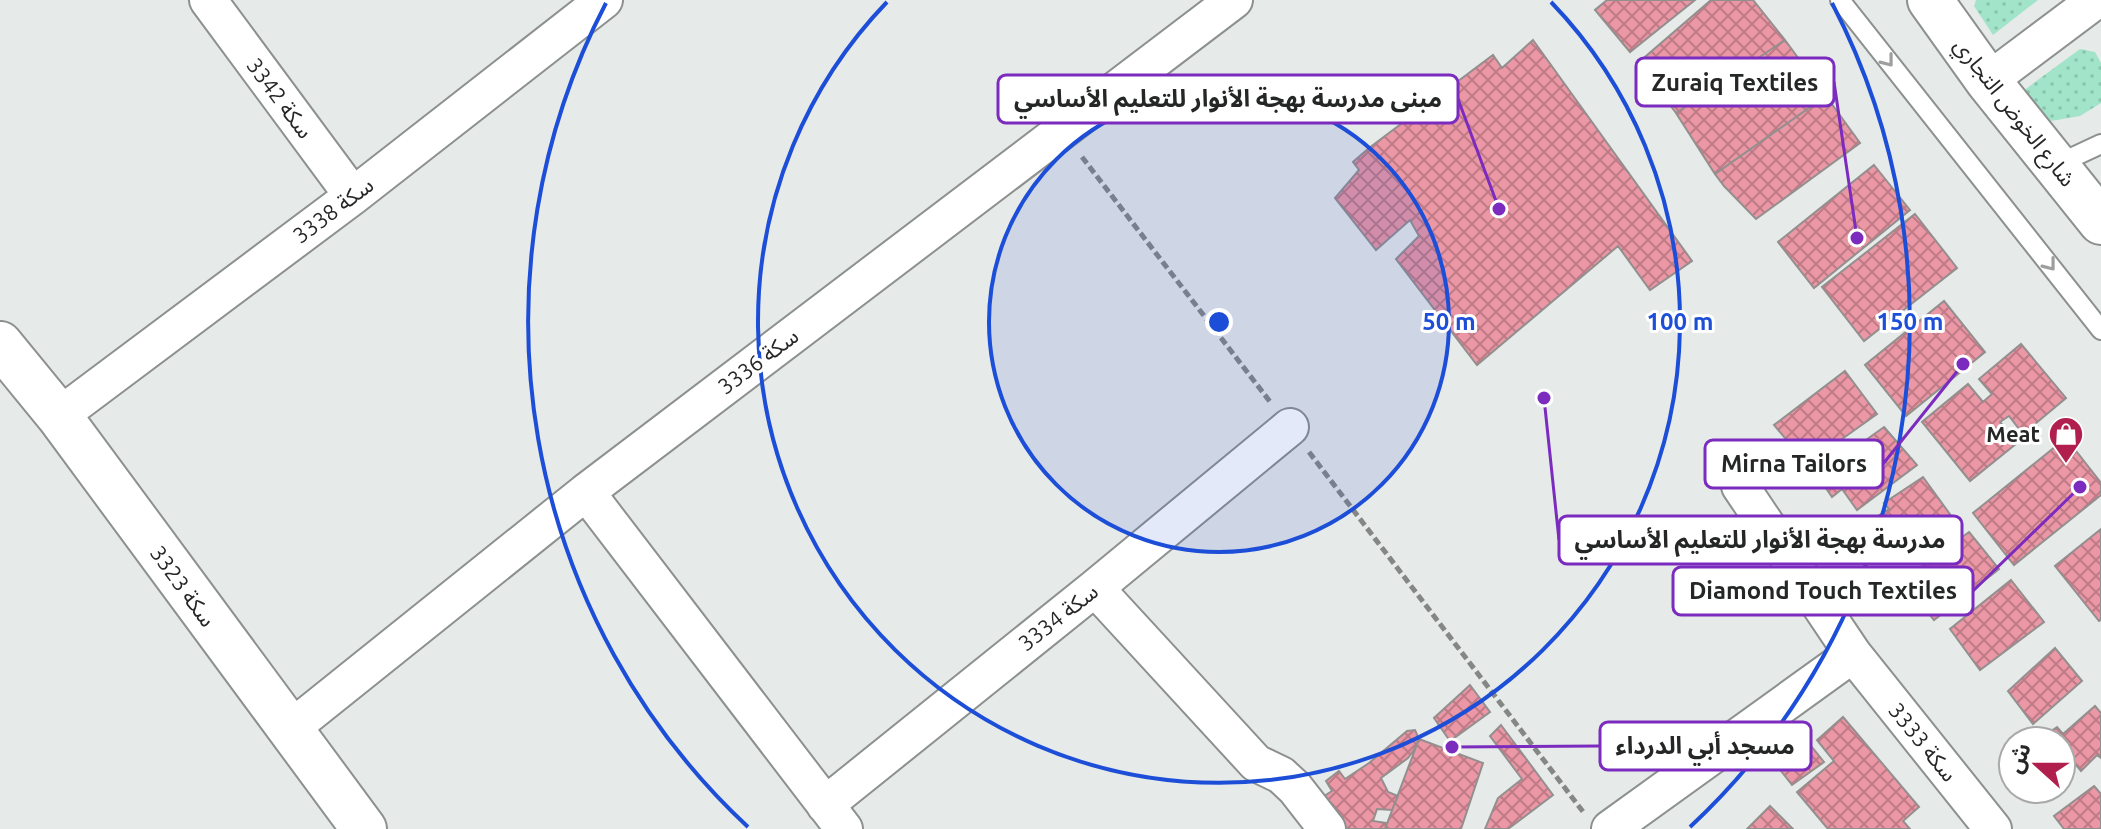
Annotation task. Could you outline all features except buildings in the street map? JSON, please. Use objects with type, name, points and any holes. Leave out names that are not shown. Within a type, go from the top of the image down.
[{"type":"street","name":"سكة 3342","points":[[208,0],[353,196]]},
{"type":"street","name":"سكة 3338","points":[[59,416],[353,196],[604,0]]},
{"type":"street","name":"سكة 3336","points":[[289,730],[586,492],[1234,0]]},
{"type":"street","points":[[1988,81],[2096,0]]},
{"type":"street","name":"شارع الخوض التجاري","points":[[1941,5],[1988,81],[2101,222]]},
{"type":"street","name":"سكة 3323","points":[[0,344],[59,416],[364,829]]},
{"type":"street","name":"سكة 3334","points":[[586,492],[835,817],[1095,588],[1290,427]]},
{"type":"street","name":"سكة 3333","points":[[1740,486],[1853,654],[1993,829]]},
{"type":"street","points":[[1095,588],[1256,763],[1281,775],[1295,788],[1327,829]]},
{"type":"street","points":[[1598,823],[1853,654]]},
{"type":"lane","points":[[1840,0],[2101,330]]},
{"type":"lane","points":[[2056,165],[2101,144]]},
{"type":"path","points":[[1062,130],[1598,823]]},
{"type":"green space","points":[[1976,0],[2038,0],[1993,35],[1974,6]]},
{"type":"green space","points":[[2080,49],[2095,52],[2101,63],[2101,103],[2080,116],[2051,121],[2023,91]]},
{"type":"place","name":"مبنى مدرسة بهجة الأنوار للتعليم الأساسي","points":[[1499,209]]},
{"type":"place","name":"Zuraiq Textiles","points":[[1857,238]]},
{"type":"place","name":"Mirna Tailors","points":[[1963,364]]},
{"type":"place","name":"مدرسة بهجة الأنوار للتعليم الأساسي","points":[[1544,398]]},
{"type":"place","name":"Meat","points":[[2066,465]]},
{"type":"place","name":"Diamond Touch Textiles","points":[[2080,487]]},
{"type":"place","name":"مسجد أبي الدرداء","points":[[1452,747]]}]
